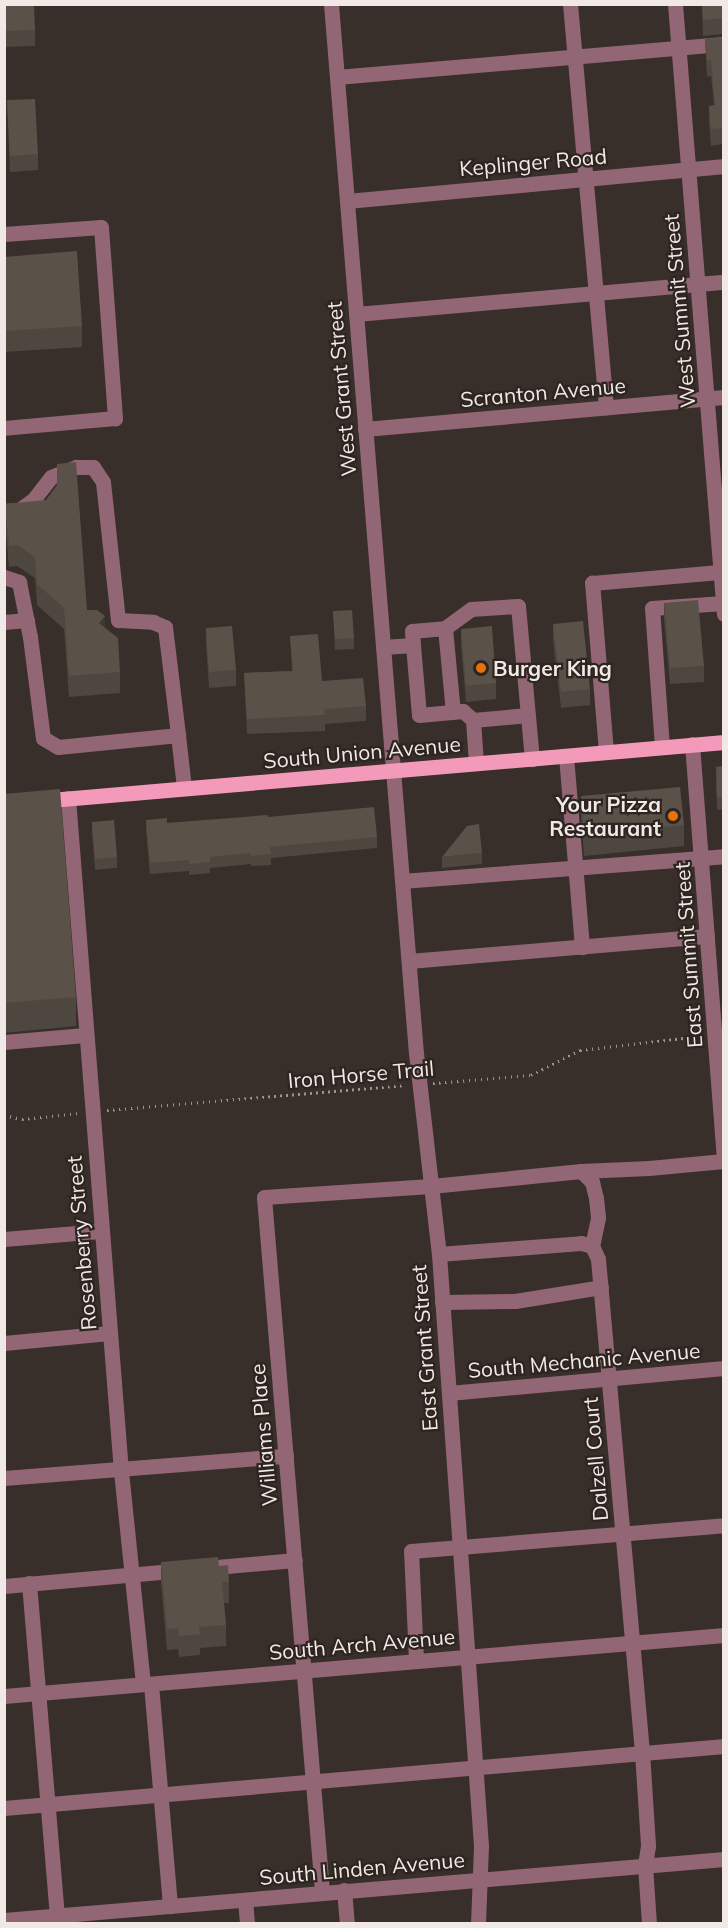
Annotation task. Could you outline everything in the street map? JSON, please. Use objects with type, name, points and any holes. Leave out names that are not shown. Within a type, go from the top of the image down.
[{"type":"main road","name":"South Union Avenue","points":[[4,804],[723,742]]},
{"type":"street","name":"West Grant Street","points":[[331,4],[392,771]]},
{"type":"street","points":[[570,4],[606,407]]},
{"type":"street","name":"West Summit Street","points":[[675,4],[708,399],[719,483],[720,572],[723,608]]},
{"type":"street","points":[[337,77],[723,44]]},
{"type":"street","name":"Keplinger Road","points":[[347,201],[723,166]]},
{"type":"street","points":[[4,234],[101,227],[115,418],[4,428]]},
{"type":"street","points":[[356,314],[723,282]]},
{"type":"street","name":"Scranton Avenue","points":[[365,429],[723,397]]},
{"type":"street","points":[[4,511],[19,510],[33,500],[51,477],[76,467],[93,467],[103,482],[118,620],[153,622],[165,627],[184,788]]},
{"type":"street","points":[[606,752],[592,583],[720,572]]},
{"type":"street","points":[[4,577],[19,582],[27,620],[43,738],[58,747],[178,735]]},
{"type":"street","points":[[476,764],[473,720],[463,711],[419,715],[412,631],[445,628],[471,609],[518,606],[532,759]]},
{"type":"street","points":[[662,747],[652,608],[723,608]]},
{"type":"street","points":[[4,621],[27,620]]},
{"type":"street","points":[[445,628],[453,712]]},
{"type":"street","points":[[383,647],[413,645]]},
{"type":"street","points":[[473,720],[528,715]]},
{"type":"street","name":"East Summit Street","points":[[692,744],[723,1162]]},
{"type":"street","points":[[566,756],[582,946]]},
{"type":"street","name":"East Grant Street","points":[[392,771],[420,1084],[439,1254],[481,1846],[478,1923]]},
{"type":"street","name":"Rosenberry Street","points":[[68,798],[121,1471],[160,1794],[170,1906]]},
{"type":"street","points":[[402,881],[723,856]]},
{"type":"street","points":[[409,961],[707,936]]},
{"type":"street","points":[[4,1042],[85,1035]]},
{"type":"street","points":[[431,1186],[581,1171],[723,1162]]},
{"type":"street","points":[[439,1254],[581,1243],[592,1246],[598,1218],[597,1198],[592,1182],[581,1171]]},
{"type":"street","name":"Williams Place","points":[[322,1892],[264,1197],[431,1186]]},
{"type":"street","points":[[4,1239],[101,1231]]},
{"type":"street","name":"Dalzell Court","points":[[592,1246],[598,1259],[601,1287],[642,1752],[648,1846],[645,1865],[649,1923]]},
{"type":"street","points":[[442,1302],[515,1301],[601,1287]]},
{"type":"street","points":[[4,1342],[110,1333]]},
{"type":"street","name":"South Mechanic Avenue","points":[[449,1393],[723,1368]]},
{"type":"street","points":[[4,1478],[121,1471],[286,1456]]},
{"type":"street","points":[[416,1660],[411,1551],[723,1525]]},
{"type":"street","points":[[4,1586],[294,1560]]},
{"type":"street","points":[[29,1583],[57,1916]]},
{"type":"street","name":"South Arch Avenue","points":[[4,1696],[723,1635]]},
{"type":"street","points":[[4,1808],[723,1746]]},
{"type":"street","name":"South Linden Avenue","points":[[4,1920],[57,1916],[114,1917],[170,1906],[478,1878],[723,1859]]},
{"type":"street","points":[[344,1890],[347,1923]]},
{"type":"street","points":[[245,1900],[247,1923]]},
{"type":"path","name":"Iron Horse Trail","points":[[4,1115],[22,1119],[531,1075],[580,1050],[714,1035]]},
{"type":"building","points":[[4,4],[33,4],[35,30],[4,31]]},
{"type":"building","points":[[723,4],[723,18],[703,20],[702,5]]},
{"type":"building","points":[[723,38],[723,128],[711,129],[709,106],[715,105],[711,60],[707,61],[705,39]]},
{"type":"building","points":[[35,99],[38,154],[10,156],[7,100]]},
{"type":"building","points":[[77,251],[82,326],[4,331],[4,257]]},
{"type":"building","points":[[76,462],[87,610],[97,610],[105,616],[99,623],[118,638],[120,672],[69,676],[64,608],[37,584],[35,557],[17,545],[9,546],[5,504],[46,500],[57,485],[57,464]]},
{"type":"building","points":[[698,600],[704,666],[670,668],[664,603]]},
{"type":"building","points":[[352,610],[354,638],[335,639],[333,611]]},
{"type":"building","points":[[583,621],[590,689],[561,692],[553,624]]},
{"type":"building","points":[[232,626],[236,670],[209,672],[206,628]]},
{"type":"building","points":[[492,626],[496,683],[466,686],[461,629]]},
{"type":"building","points":[[318,634],[322,681],[363,678],[366,706],[324,709],[325,715],[247,719],[244,673],[293,671],[290,636]]},
{"type":"building","points":[[723,766],[723,797],[717,797],[716,767]]},
{"type":"building","points":[[680,787],[684,825],[584,835],[581,796]]},
{"type":"building","points":[[60,789],[76,997],[4,1003],[4,794]]},
{"type":"building","points":[[374,807],[377,837],[270,847],[271,854],[251,856],[251,853],[210,857],[210,862],[189,864],[189,860],[150,863],[146,820],[167,818],[167,823],[267,815],[268,817]]},
{"type":"building","points":[[114,820],[117,857],[95,859],[92,822]]},
{"type":"building","points":[[479,824],[482,853],[442,857],[467,826]]},
{"type":"building","points":[[218,1557],[219,1566],[228,1565],[229,1582],[222,1582],[226,1625],[199,1627],[200,1634],[179,1636],[178,1628],[167,1629],[161,1562]]},
{"type":"place","name":"Burger King","points":[[481,668]]},
{"type":"place","name":"Your Pizza Restaurant","points":[[673,816]]}]
